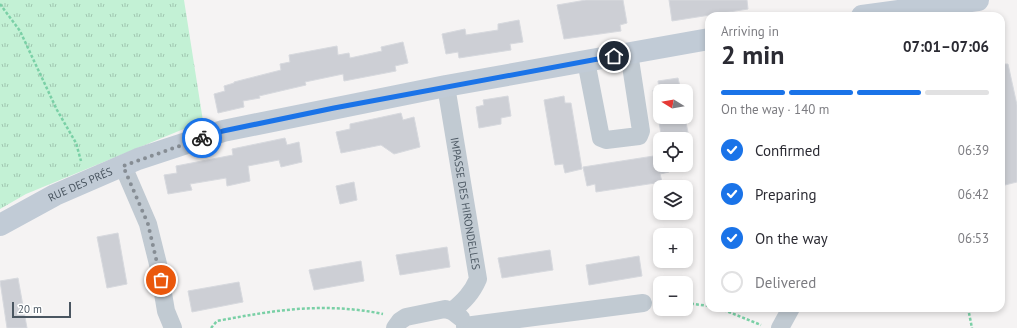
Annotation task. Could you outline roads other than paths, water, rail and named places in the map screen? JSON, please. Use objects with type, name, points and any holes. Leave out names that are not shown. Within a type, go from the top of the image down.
[{"type":"street","points":[[905,12],[978,0]]},
{"type":"street","name":"RUE DES PRÉS","points":[[0,225],[55,194],[123,166],[223,131],[446,86],[705,40]]},
{"type":"street","points":[[586,61],[601,138],[606,140],[640,136],[641,131],[629,54]]},
{"type":"street","name":"IMPASSE DES HIRONDELLES","points":[[446,86],[478,279],[474,290],[467,298],[452,310]]},
{"type":"street","points":[[123,166],[148,224],[158,264],[166,311],[173,328]]},
{"type":"street","points":[[397,324],[412,315],[445,309],[452,310],[459,315],[465,327],[643,303]]},
{"type":"street","points":[[780,328],[789,312]]}]
